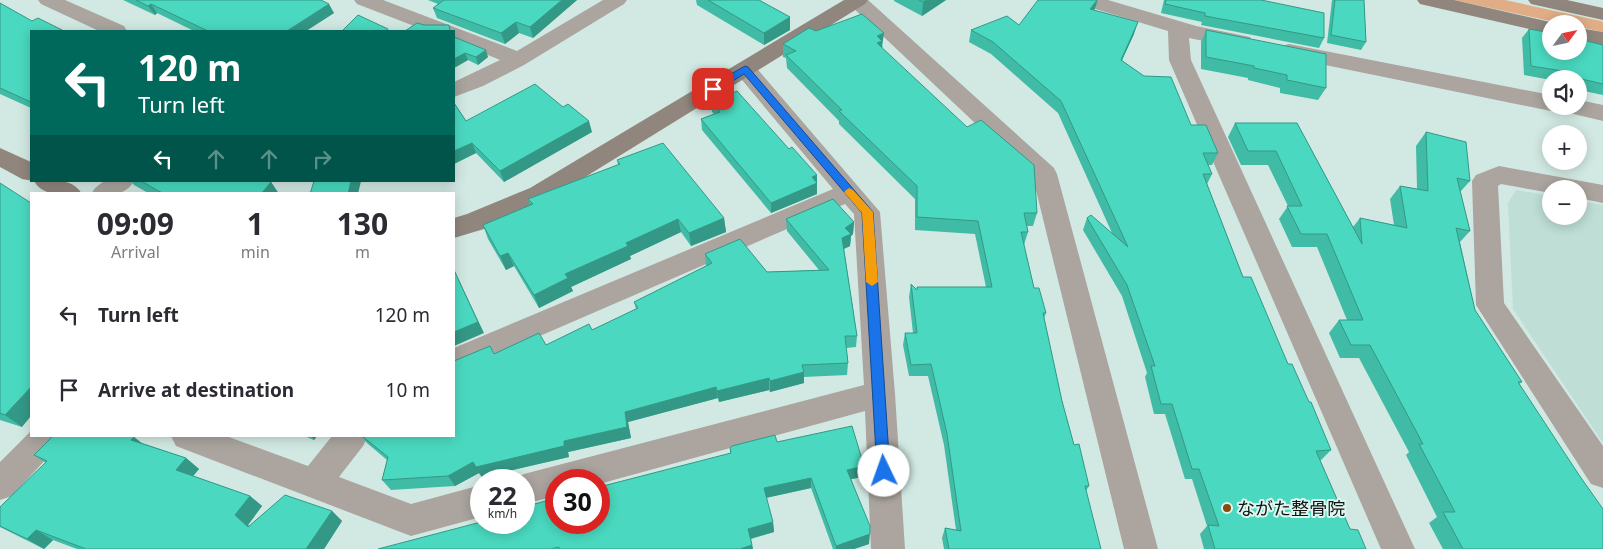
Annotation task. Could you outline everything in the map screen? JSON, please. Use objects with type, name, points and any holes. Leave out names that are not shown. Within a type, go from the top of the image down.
[{"type":"street","points":[[48,0],[114,30]]},
{"type":"street","points":[[364,0],[443,30]]},
{"type":"street","points":[[455,90],[479,80],[518,59],[617,0]]},
{"type":"street","points":[[455,228],[475,222],[539,194],[858,0],[1045,174],[1141,549]]},
{"type":"street","points":[[1086,0],[1178,28],[1542,101]]},
{"type":"street","points":[[1427,0],[1542,26]]},
{"type":"street","points":[[1538,0],[1603,14]]},
{"type":"street","points":[[1178,28],[1180,60],[1398,549]]},
{"type":"street","points":[[455,34],[518,59]]},
{"type":"street","points":[[1588,36],[1603,39]]},
{"type":"street","points":[[745,69],[867,212],[880,394],[888,549]]},
{"type":"street","points":[[1587,110],[1603,113]]},
{"type":"street","points":[[0,156],[30,172]]},
{"type":"street","points":[[1542,183],[1499,175],[1485,181],[1490,305],[1603,473]]},
{"type":"street","points":[[48,182],[65,192]]},
{"type":"street","points":[[107,192],[121,182]]},
{"type":"street","points":[[1587,191],[1603,194]]},
{"type":"street","points":[[455,361],[849,192]]},
{"type":"street","points":[[598,469],[880,394]]},
{"type":"street","points":[[0,485],[45,437]]},
{"type":"street","points":[[190,437],[411,520],[470,504]]},
{"type":"street","points":[[314,483],[351,437]]},
{"type":"shaded area","points":[[1454,0],[1505,0],[1574,15],[1542,15],[1542,19]]},
{"type":"shaded area","points":[[1588,18],[1603,22],[1603,32],[1588,29]]},
{"type":"shaded area","points":[[1516,190],[1542,194],[1542,225],[1587,225],[1587,202],[1603,205],[1603,443],[1513,309],[1508,203]]},
{"type":"building","points":[[136,0],[321,0],[329,4],[289,30],[206,30],[151,4],[148,6]]},
{"type":"building","points":[[444,0],[562,0],[530,27],[516,22],[501,33],[433,8]]},
{"type":"building","points":[[708,0],[759,0],[790,17],[764,33]]},
{"type":"building","points":[[1038,0],[1097,0],[1090,9],[1138,22],[1121,60],[1144,76],[1171,77],[1191,125],[1206,125],[1218,153],[1203,153],[1212,174],[1203,174],[1243,277],[1251,277],[1288,364],[1292,364],[1309,402],[1311,402],[1331,450],[1316,451],[1350,529],[1358,530],[1366,549],[1215,549],[1208,525],[1219,526],[1199,469],[1192,469],[1172,404],[1161,404],[1151,366],[1155,366],[1127,285],[1087,218],[1091,215],[1128,247],[1061,101],[993,42],[971,30],[1007,16],[1019,25]]},
{"type":"building","points":[[1166,0],[1261,0],[1324,13],[1324,38],[1205,16],[1205,13],[1165,4]]},
{"type":"building","points":[[1335,0],[1364,0],[1366,42],[1331,35]]},
{"type":"building","points":[[0,3],[32,21],[38,18],[62,30],[30,30],[30,102],[0,88]]},
{"type":"building","points":[[862,14],[884,33],[877,36],[882,41],[877,43],[967,127],[981,120],[1034,165],[1037,213],[1024,213],[1028,232],[1021,232],[1034,288],[1039,288],[1046,313],[1043,313],[1062,401],[1074,445],[1079,444],[1089,486],[1085,486],[1101,549],[949,549],[945,528],[961,531],[947,434],[931,364],[911,365],[905,333],[917,333],[911,284],[917,290],[917,287],[992,287],[978,221],[917,217],[917,186],[839,111],[842,110],[786,55],[796,51],[783,44],[809,28],[816,31]]},
{"type":"building","points":[[358,15],[388,29],[388,30],[343,30]]},
{"type":"building","points":[[417,23],[424,25],[449,25],[450,30],[406,30]]},
{"type":"building","points":[[1529,29],[1542,31],[1542,60],[1588,60],[1588,41],[1603,45],[1603,84],[1587,80],[1587,70],[1557,70],[1531,66]]},
{"type":"building","points":[[1206,30],[1326,54],[1326,88],[1287,80],[1287,75],[1254,68],[1254,66],[1206,57]]},
{"type":"building","points":[[455,37],[486,50],[476,57],[465,53],[455,58]]},
{"type":"building","points":[[535,84],[563,107],[568,104],[589,121],[500,171],[472,143],[455,151],[455,104],[466,121]]},
{"type":"building","points":[[737,91],[789,149],[792,147],[817,175],[812,177],[817,183],[771,203],[701,119],[720,112],[711,102]]},
{"type":"building","points":[[1235,123],[1297,123],[1362,244],[1360,218],[1407,228],[1400,186],[1428,191],[1426,132],[1466,142],[1470,181],[1457,178],[1470,231],[1456,228],[1475,310],[1522,382],[1518,382],[1603,509],[1603,549],[1463,549],[1443,512],[1455,512],[1419,444],[1423,444],[1370,345],[1351,345],[1339,320],[1363,320],[1327,234],[1301,234],[1287,206],[1302,206],[1276,151],[1248,151]]},
{"type":"building","points":[[663,143],[724,218],[689,233],[678,219],[626,243],[628,246],[565,274],[568,278],[534,295],[508,253],[500,256],[483,225],[533,204],[528,199],[620,164],[617,160]]},
{"type":"building","points":[[143,182],[271,182],[263,192],[160,192]]},
{"type":"building","points":[[314,182],[351,182],[348,192],[311,192]]},
{"type":"building","points":[[0,183],[30,202],[30,388],[5,415],[0,413]]},
{"type":"building","points":[[833,199],[854,222],[845,228],[851,234],[842,238],[857,336],[845,336],[848,363],[802,365],[804,372],[770,381],[769,378],[717,391],[716,387],[625,412],[627,427],[564,441],[564,446],[476,467],[473,462],[448,476],[382,480],[388,457],[363,437],[455,437],[455,361],[490,346],[494,354],[539,333],[546,345],[589,324],[592,330],[638,308],[634,302],[712,263],[705,254],[740,239],[767,272],[829,270],[786,219]]},
{"type":"building","points":[[455,272],[478,322],[455,332]]},
{"type":"building","points":[[852,426],[864,466],[847,470],[870,526],[870,534],[836,546],[811,478],[764,488],[773,522],[748,529],[752,545],[740,549],[559,549],[559,547],[551,549],[378,549],[470,525],[470,534],[535,534],[535,504],[545,501],[545,534],[610,534],[610,484],[731,453],[730,448],[732,446],[775,435],[777,442]]},
{"type":"building","points":[[52,437],[134,437],[131,440],[186,458],[176,470],[250,496],[235,515],[248,527],[285,495],[332,511],[306,549],[86,549],[36,530],[27,539],[0,526],[0,507],[47,461],[34,455]]},
{"type":"slow traffic","points":[[849,192],[867,212],[872,282]]},
{"type":"place","name":"ながた整骨院","points":[[1227,508]]},
{"type":"route","points":[[713,89],[745,69],[867,212],[884,471]]}]
